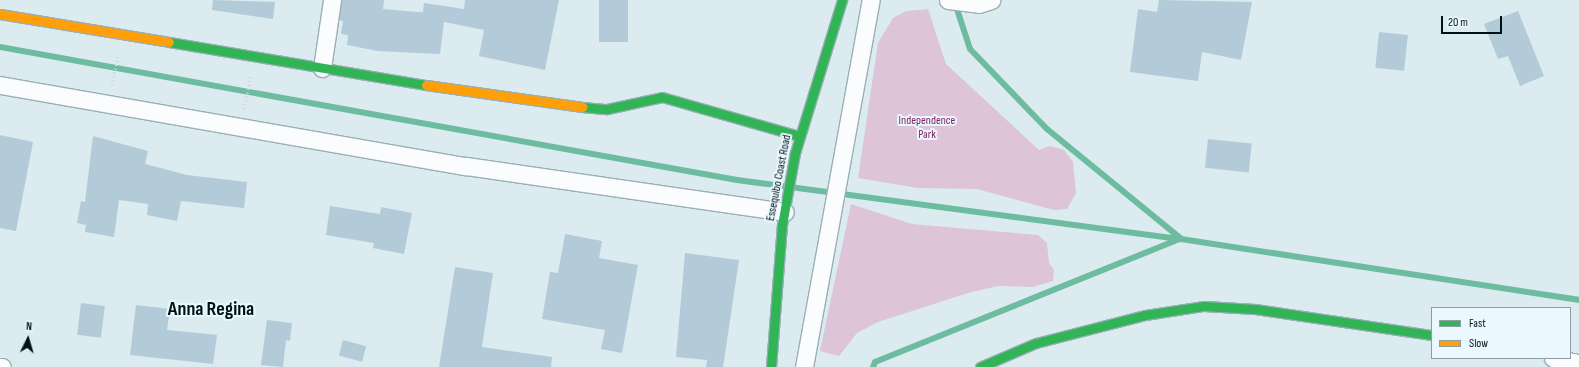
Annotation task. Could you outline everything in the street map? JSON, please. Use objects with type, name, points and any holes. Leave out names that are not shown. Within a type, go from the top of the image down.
[{"type":"street","points":[[322,68],[332,0]]},
{"type":"street","name":"Essequibo Coast Road","points":[[772,367],[786,206],[795,154],[842,0]]},
{"type":"street","points":[[804,367],[871,0]]},
{"type":"street","points":[[948,0],[985,2]]},
{"type":"street","points":[[0,14],[528,102],[607,109],[662,97],[800,136]]},
{"type":"street","points":[[0,85],[466,166],[786,206]]},
{"type":"street","points":[[980,367],[1036,343],[1145,315],[1204,306],[1255,309],[1431,335]]},
{"type":"street","points":[[1558,359],[1579,363]]},
{"type":"path","points":[[108,104],[122,34]]},
{"type":"path","points":[[241,127],[254,56]]},
{"type":"green space","name":"Independence Park","points":[[928,9],[946,64],[1039,150],[1050,146],[1064,150],[1073,162],[1076,193],[1067,209],[1054,210],[977,189],[918,188],[858,178],[878,43],[893,18],[906,11]]},
{"type":"green space","points":[[851,204],[912,224],[1038,235],[1047,243],[1049,263],[1054,270],[1053,281],[1032,287],[998,286],[968,293],[878,322],[857,333],[839,356],[820,351]]},
{"type":"building","points":[[213,0],[275,2],[273,19],[212,10]]},
{"type":"building","points":[[342,0],[384,0],[383,9],[423,12],[424,3],[464,9],[465,0],[559,0],[545,70],[479,56],[484,30],[444,22],[440,54],[378,51],[347,45],[348,35],[341,34],[343,21],[339,20]]},
{"type":"building","points":[[599,0],[628,0],[628,42],[599,42]]},
{"type":"building","points":[[1159,0],[1252,2],[1241,60],[1202,52],[1198,81],[1130,72],[1138,9],[1157,12]]},
{"type":"building","points":[[1518,11],[1544,76],[1520,86],[1508,56],[1498,59],[1484,24]]},
{"type":"building","points":[[1379,32],[1408,35],[1404,71],[1375,68]]},
{"type":"building","points":[[0,135],[33,142],[16,231],[0,228]]},
{"type":"building","points":[[93,136],[148,151],[145,164],[187,175],[247,182],[244,208],[181,201],[177,221],[147,215],[148,204],[119,200],[114,237],[85,232],[86,225],[77,223],[81,201],[85,202]]},
{"type":"building","points":[[1208,139],[1252,144],[1249,172],[1205,168]]},
{"type":"building","points":[[330,206],[380,214],[381,207],[412,213],[404,254],[373,248],[374,243],[326,235]]},
{"type":"building","points":[[565,234],[602,241],[599,258],[638,265],[622,353],[601,349],[605,330],[542,319],[550,272],[558,273]]},
{"type":"building","points":[[685,253],[739,260],[723,367],[706,367],[707,360],[676,357]]},
{"type":"building","points":[[455,267],[493,273],[482,347],[552,357],[551,367],[439,367]]},
{"type":"building","points":[[81,303],[105,306],[101,338],[77,335]]},
{"type":"building","points":[[136,305],[170,309],[167,330],[217,335],[213,364],[130,355]]},
{"type":"building","points":[[267,320],[292,323],[290,341],[286,340],[283,367],[261,365]]},
{"type":"building","points":[[343,340],[366,346],[362,362],[339,355]]},
{"type":"waterway","points":[[955,3],[970,49],[1047,129],[1180,238]]},
{"type":"waterway","points":[[0,47],[737,180],[1181,239],[1579,300]]},
{"type":"waterway","points":[[873,367],[875,362],[1180,239]]},
{"type":"traffic: fast","points":[[771,367],[782,225],[795,153],[842,0]]},
{"type":"traffic: fast","points":[[169,42],[426,85]]},
{"type":"traffic: fast","points":[[582,107],[607,109],[662,97],[799,136]]},
{"type":"traffic: fast","points":[[980,367],[1036,343],[1145,315],[1204,306],[1255,309],[1431,335]]},
{"type":"traffic: slow","points":[[0,14],[169,42]]},
{"type":"traffic: slow","points":[[426,85],[582,107]]},
{"type":"district","name":"Anna Regina","points":[[211,309]]}]
